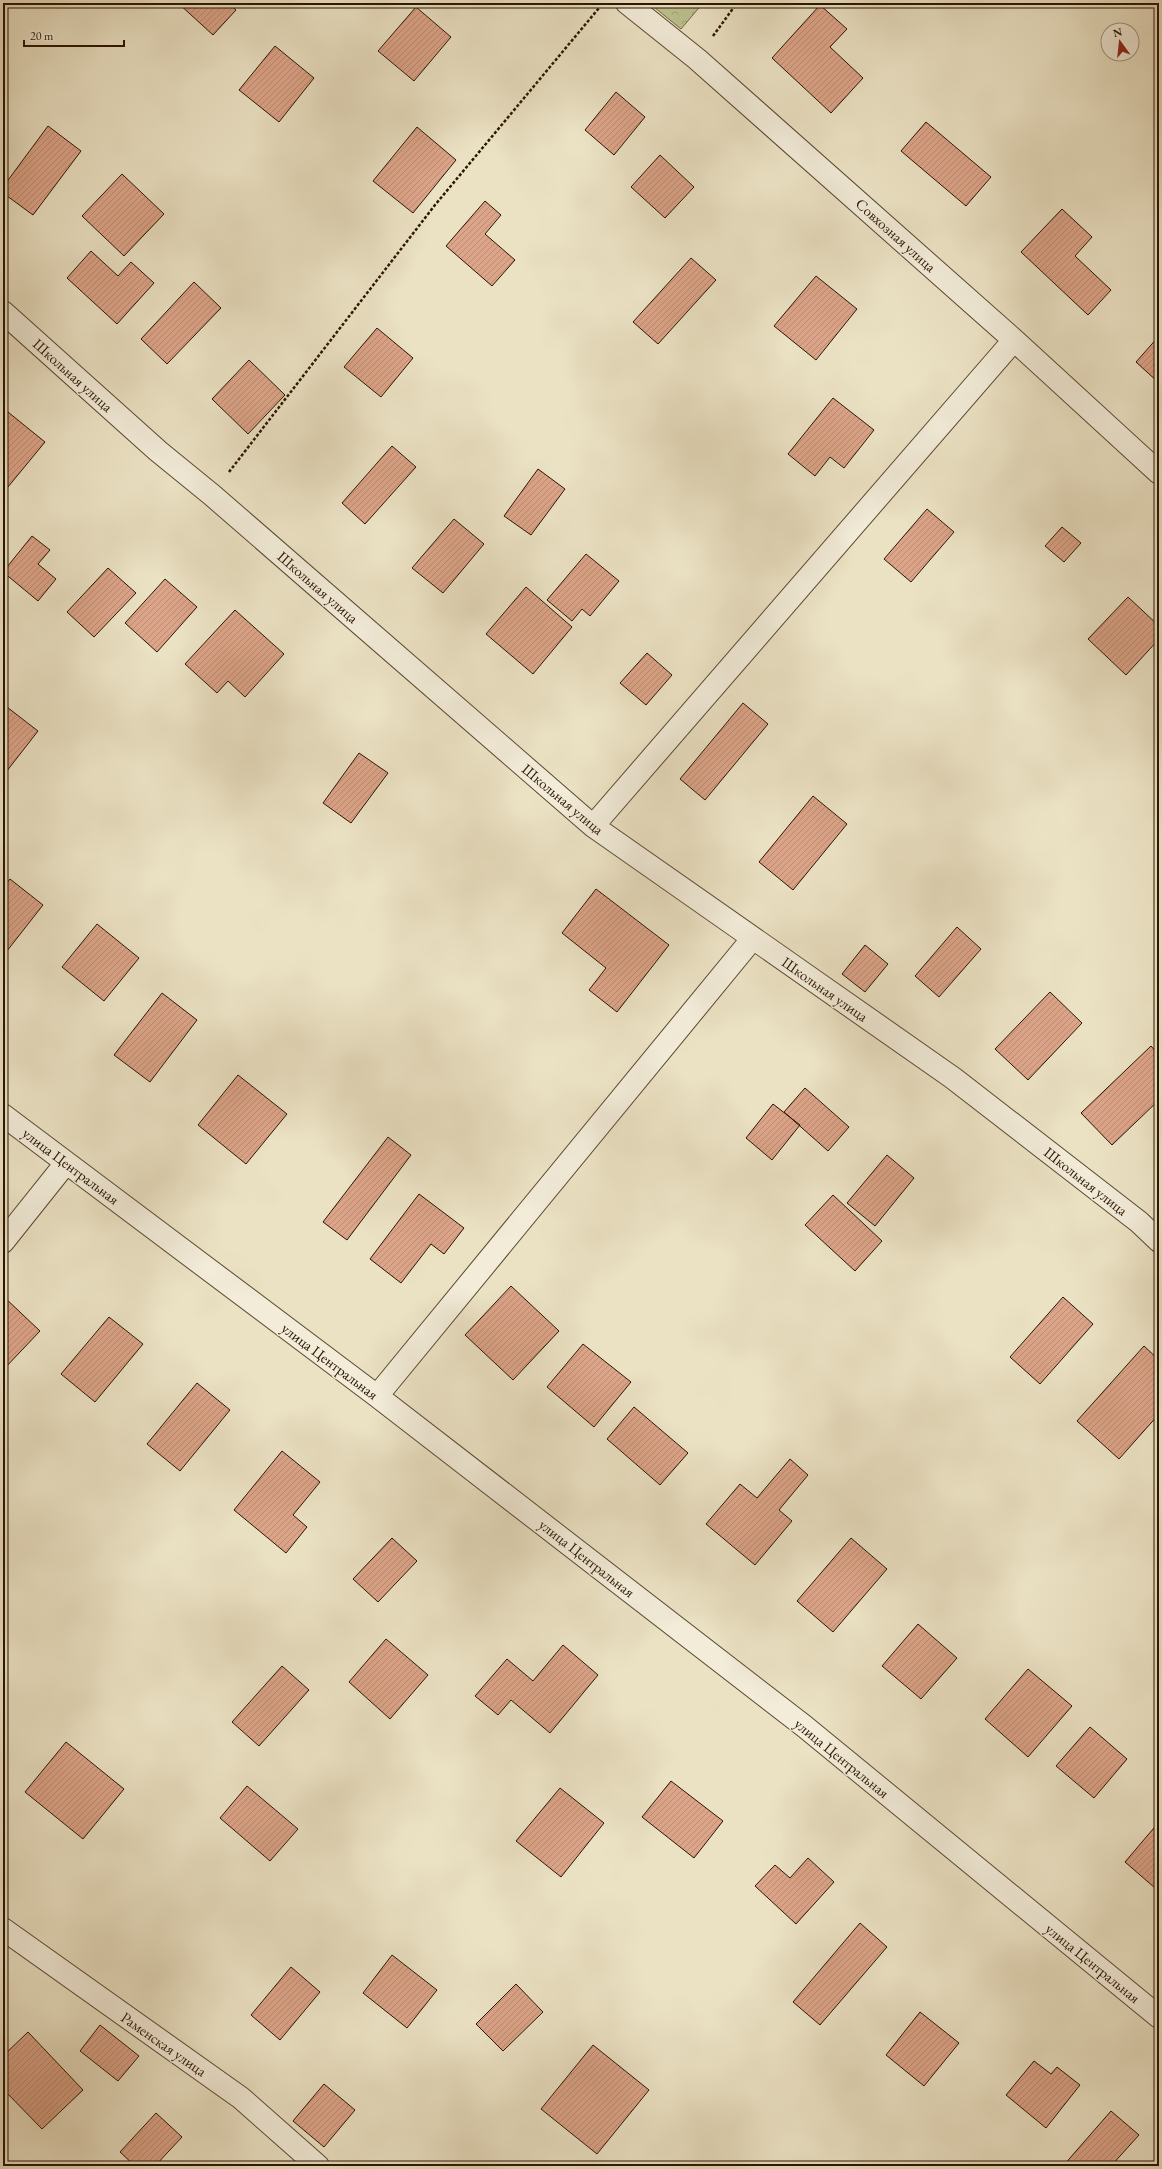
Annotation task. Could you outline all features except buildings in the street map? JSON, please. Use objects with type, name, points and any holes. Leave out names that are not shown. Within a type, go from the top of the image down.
[{"type":"street","name":"Совхозная улица","points":[[627,3],[697,59],[1014,340],[1159,473]]},
{"type":"street","name":"Школьная улица","points":[[3,312],[158,451],[212,495],[593,826],[952,1078],[1139,1222],[1159,1241]]},
{"type":"street","points":[[593,826],[1014,340]]},
{"type":"street","points":[[378,1396],[753,938]]},
{"type":"street","name":"улица Центральная","points":[[3,1115],[378,1396],[847,1760],[1159,2017]]},
{"type":"street","points":[[3,1242],[66,1163]]},
{"type":"street","name":"Раменская улица","points":[[3,1929],[241,2098],[318,2166]]},
{"type":"path","points":[[212,495],[435,205],[603,3]]},
{"type":"path","points":[[697,59],[737,3]]},
{"type":"green space","points":[[649,3],[703,3],[681,29]]}]
